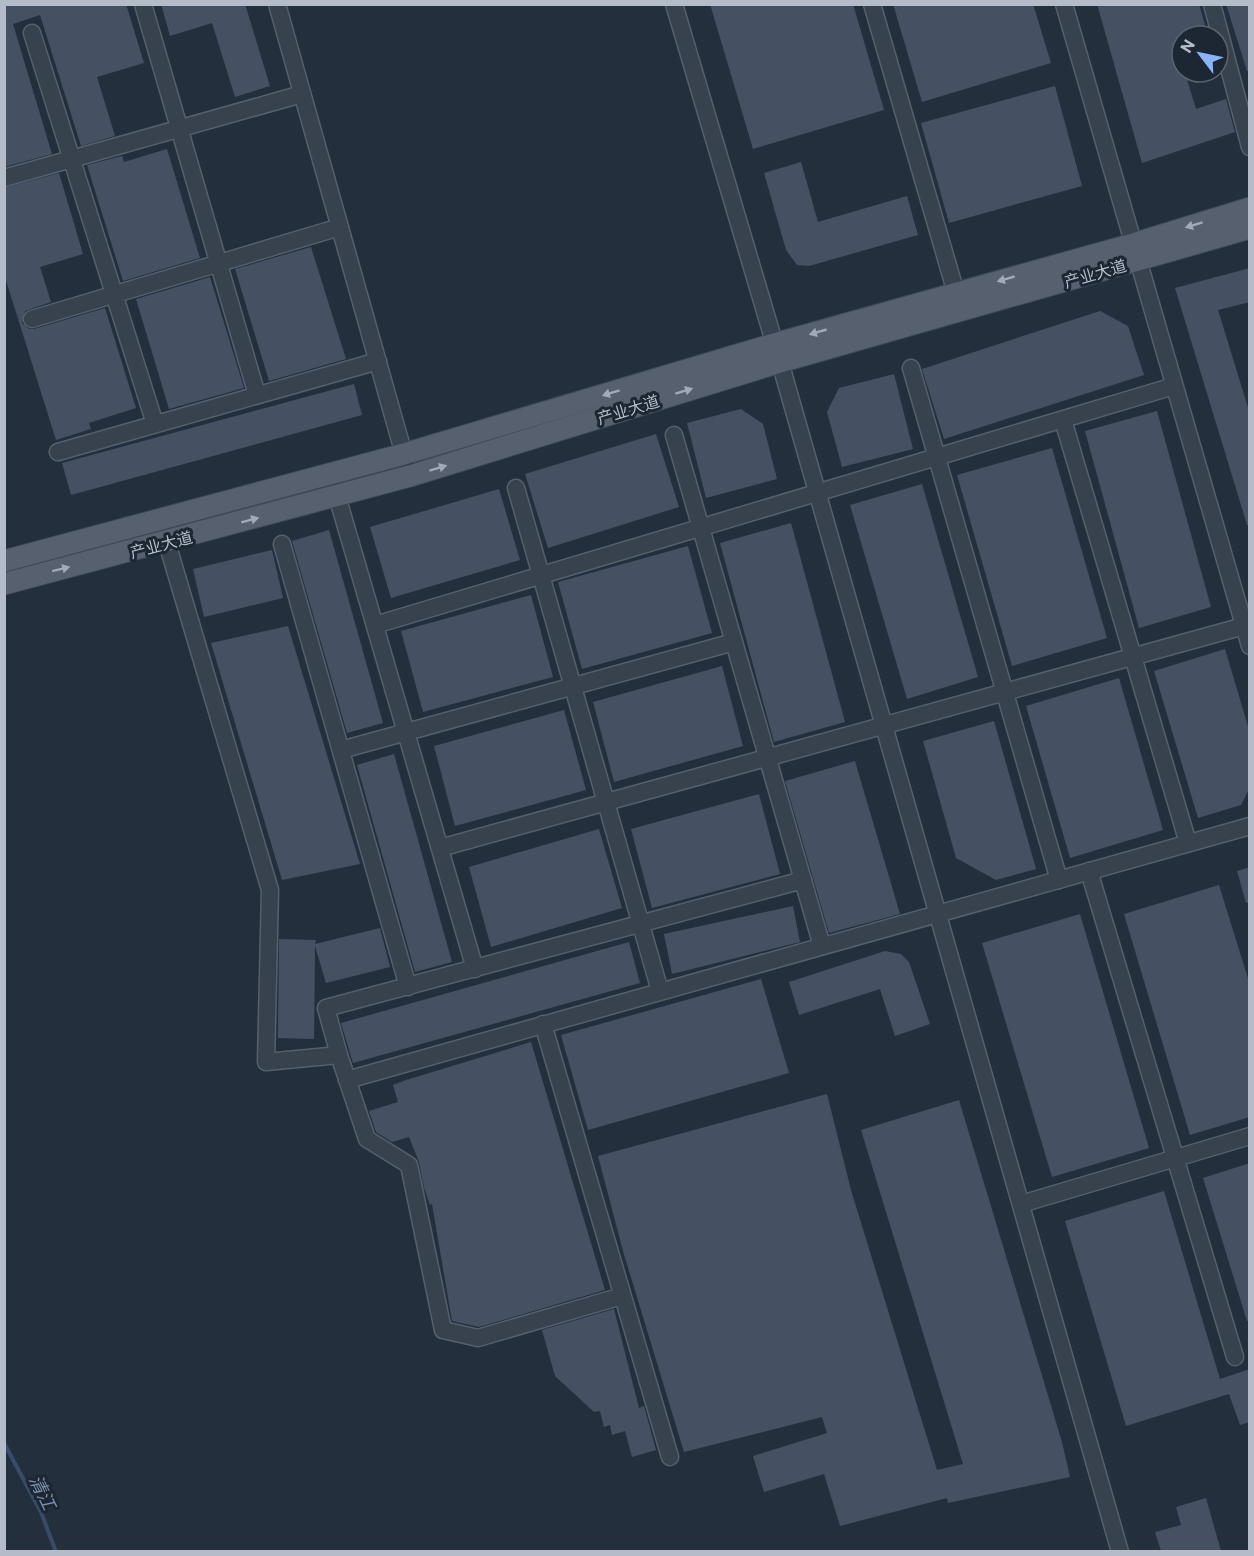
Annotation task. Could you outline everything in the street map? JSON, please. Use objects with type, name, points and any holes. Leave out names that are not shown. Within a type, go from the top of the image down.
[{"type":"main road","name":"产业大道","points":[[4,561],[777,353],[1135,252],[1250,208]]},
{"type":"main road","name":"产业大道","points":[[4,584],[166,543],[410,476],[956,293],[1250,228]]},
{"type":"street","points":[[143,4],[257,395]]},
{"type":"street","points":[[277,4],[410,476]]},
{"type":"street","points":[[674,4],[777,353],[1120,1551]]},
{"type":"street","points":[[872,4],[956,293]]},
{"type":"street","points":[[1064,4],[1250,646]]},
{"type":"street","points":[[1212,4],[1250,147]]},
{"type":"street","points":[[32,33],[155,424]]},
{"type":"street","points":[[4,178],[302,94]]},
{"type":"street","points":[[32,319],[340,226]]},
{"type":"street","points":[[58,452],[378,361]]},
{"type":"street","points":[[911,369],[1059,880]]},
{"type":"street","points":[[375,625],[1174,386]]},
{"type":"street","points":[[1063,420],[1188,843]]},
{"type":"street","points":[[674,435],[822,946]]},
{"type":"street","points":[[516,488],[660,991]]},
{"type":"street","points":[[337,496],[475,969]]},
{"type":"street","points":[[166,543],[270,891],[266,1062],[339,1055]]},
{"type":"street","points":[[282,544],[408,987]]},
{"type":"street","points":[[440,848],[1244,626]]},
{"type":"street","points":[[341,750],[734,642]]},
{"type":"street","points":[[347,1080],[1250,826]]},
{"type":"street","points":[[1089,871],[1235,1357]]},
{"type":"street","points":[[622,1296],[478,1338],[443,1330],[410,1165],[367,1140],[326,1008],[803,880]]},
{"type":"street","points":[[543,1024],[670,1457]]},
{"type":"street","points":[[1021,1204],[1250,1136]]},
{"type":"building","points":[[4,4],[126,4],[144,63],[97,77],[115,136],[81,146],[40,15],[13,24],[52,154],[4,167]]},
{"type":"building","points":[[161,4],[245,4],[270,86],[235,97],[212,23],[170,36]]},
{"type":"building","points":[[710,4],[853,4],[884,110],[753,149]]},
{"type":"building","points":[[893,4],[1033,4],[1051,63],[922,102]]},
{"type":"building","points":[[1097,4],[1199,4],[1205,24],[1170,24],[1170,84],[1188,84],[1196,109],[1226,99],[1235,132],[1142,163]]},
{"type":"building","points":[[1226,4],[1250,4],[1250,71],[1247,71]]},
{"type":"building","points":[[1055,86],[1082,186],[949,223],[921,123]]},
{"type":"building","points":[[167,149],[200,258],[123,281],[87,165],[122,156],[124,162]]},
{"type":"building","points":[[801,162],[818,222],[907,196],[918,235],[809,266],[797,265],[786,250],[764,173]]},
{"type":"building","points":[[59,173],[83,254],[40,267],[51,302],[25,311],[22,323],[29,329],[34,329],[105,308],[136,408],[89,423],[91,429],[56,440],[4,274],[4,188]]},
{"type":"building","points":[[311,247],[346,359],[269,381],[235,269]]},
{"type":"building","points":[[1250,268],[1250,302],[1218,310],[1250,414],[1250,525],[1247,525],[1175,288]]},
{"type":"building","points":[[210,277],[244,388],[169,409],[136,299]]},
{"type":"building","points":[[1100,311],[1128,326],[1144,375],[944,439],[922,369]]},
{"type":"building","points":[[894,374],[913,449],[842,467],[827,412],[839,388]]},
{"type":"building","points":[[354,384],[362,415],[71,495],[62,463]]},
{"type":"building","points":[[741,409],[763,424],[777,479],[706,498],[687,423]]},
{"type":"building","points":[[1157,411],[1211,607],[1139,628],[1085,431]]},
{"type":"building","points":[[656,434],[679,507],[548,548],[525,474]]},
{"type":"building","points":[[1052,448],[1107,638],[1012,666],[957,475]]},
{"type":"building","points":[[922,484],[978,677],[907,699],[850,505]]},
{"type":"building","points":[[499,489],[520,560],[391,598],[370,527]]},
{"type":"building","points":[[791,523],[845,722],[774,742],[720,543]]},
{"type":"building","points":[[329,530],[383,723],[347,733],[292,541]]},
{"type":"building","points":[[688,546],[712,633],[582,669],[558,582]]},
{"type":"building","points":[[272,550],[283,598],[204,617],[193,569]]},
{"type":"building","points":[[531,595],[553,677],[423,712],[401,631]]},
{"type":"building","points":[[288,626],[360,864],[282,880],[211,643]]},
{"type":"building","points":[[1225,649],[1250,733],[1250,787],[1241,805],[1198,818],[1154,671]]},
{"type":"building","points":[[722,666],[743,746],[614,782],[593,702]]},
{"type":"building","points":[[1119,678],[1163,830],[1070,858],[1026,706]]},
{"type":"building","points":[[564,710],[586,790],[455,826],[434,746]]},
{"type":"building","points":[[994,721],[1036,869],[996,880],[956,858],[923,741]]},
{"type":"building","points":[[394,754],[452,962],[415,972],[357,765]]},
{"type":"building","points":[[855,761],[900,914],[829,933],[785,781]]},
{"type":"building","points":[[759,794],[780,874],[652,908],[631,829]]},
{"type":"building","points":[[599,829],[622,908],[491,947],[469,867]]},
{"type":"building","points":[[1250,867],[1250,902],[1246,903],[1237,871]]},
{"type":"building","points":[[1219,885],[1250,985],[1250,1117],[1190,1135],[1124,914]]},
{"type":"building","points":[[793,906],[800,942],[672,974],[664,934]]},
{"type":"building","points":[[1080,914],[1149,1148],[1052,1177],[982,943]]},
{"type":"building","points":[[380,928],[390,967],[326,983],[315,946],[314,1039],[278,1038],[279,939],[316,940],[315,944]]},
{"type":"building","points":[[629,942],[640,983],[353,1063],[341,1023]]},
{"type":"building","points":[[885,951],[901,954],[909,962],[930,1024],[895,1036],[880,989],[799,1015],[789,982]]},
{"type":"building","points":[[761,979],[789,1073],[588,1130],[561,1035]]},
{"type":"building","points":[[531,1042],[605,1290],[479,1327],[452,1321],[432,1204],[430,1205],[424,1188],[419,1162],[409,1137],[392,1142],[376,1132],[369,1111],[398,1102],[393,1085]]},
{"type":"building","points":[[827,1094],[851,1190],[937,1470],[963,1464],[861,1130],[959,1100],[1062,1442],[1070,1477],[948,1503],[947,1498],[840,1526],[824,1474],[764,1492],[753,1456],[827,1433],[822,1417],[684,1452],[623,1251],[598,1156]]},
{"type":"building","points":[[1250,1163],[1250,1320],[1247,1321],[1203,1178]]},
{"type":"building","points":[[1164,1191],[1220,1379],[1250,1369],[1250,1422],[1240,1425],[1229,1394],[1126,1426],[1065,1221]]},
{"type":"building","points":[[614,1309],[639,1408],[644,1406],[656,1450],[632,1457],[625,1431],[612,1435],[610,1425],[604,1427],[600,1411],[594,1412],[555,1376],[542,1330]]},
{"type":"building","points":[[1206,1498],[1221,1551],[1161,1551],[1155,1532],[1181,1525],[1176,1507]]},
{"type":"waterway","name":"清江","points":[[4,1443],[41,1512],[56,1552]]}]
